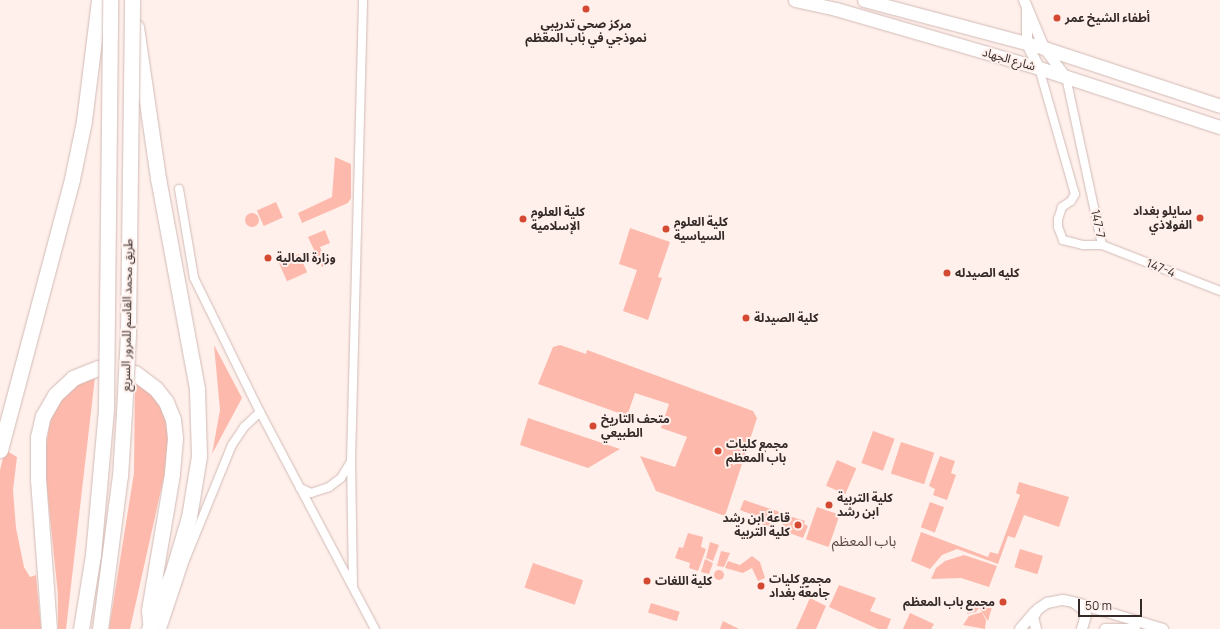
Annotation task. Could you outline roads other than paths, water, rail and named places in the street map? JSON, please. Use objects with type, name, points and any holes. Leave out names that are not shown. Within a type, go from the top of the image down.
[{"type":"highway","points":[[0,450],[44,290],[84,121],[99,0]]},
{"type":"highway","name":"طريق محمد القاسم للمرور السريع","points":[[81,629],[93,555],[106,408],[110,0]]},
{"type":"highway","points":[[132,0],[157,171],[197,390],[199,456],[189,517],[154,627]]},
{"type":"highway","name":"طريق محمد القاسم للمرور السريع","points":[[100,629],[120,476],[124,413],[128,334],[132,0]]},
{"type":"highway","points":[[49,629],[40,523],[38,438],[43,416],[49,402],[64,385],[73,378],[98,368]]},
{"type":"highway","points":[[135,373],[156,389],[166,402],[173,419],[175,438],[172,474],[149,610],[154,627]]},
{"type":"main road","name":"شارع الجهاد","points":[[795,0],[836,9],[1039,68],[1220,127]]},
{"type":"main road","name":"شارع الجهاد","points":[[868,0],[891,3],[1044,48],[1220,106]]},
{"type":"street","points":[[353,586],[351,460],[363,0]]},
{"type":"street","points":[[1025,5],[1027,44],[1039,68]]},
{"type":"street","points":[[1025,5],[1044,48],[1066,77]]},
{"type":"street","name":"147-7","points":[[1039,68],[1075,194],[1071,201],[1062,207],[1058,228],[1063,240],[1083,245],[1102,245],[1066,77]]},
{"type":"street","points":[[179,189],[194,278],[260,412],[375,629]]},
{"type":"street","name":"147-4","points":[[1102,245],[1220,291]]},
{"type":"street","points":[[154,627],[232,446],[244,426],[260,412]]},
{"type":"street","points":[[300,487],[311,493],[329,487],[341,478],[351,460]]},
{"type":"street","points":[[1020,629],[1034,612],[1053,602],[1063,600],[1163,629]]},
{"type":"street","points":[[1078,604],[1086,616],[1082,629]]},
{"type":"street","points":[[1034,612],[1033,622],[1036,629]]},
{"type":"street","points":[[1105,629],[1135,629]]},
{"type":"place","name":"مركز صحي تدريبي نموذجي في باب المعظم","points":[[586,9]]},
{"type":"place","name":"أطفاء الشيخ عمر","points":[[1057,18]]},
{"type":"place","name":"سايلو بغداد الفولاذي","points":[[1200,218]]},
{"type":"place","name":"كلية العلوم الإسلامية","points":[[523,219]]},
{"type":"place","name":"كلية العلوم السياسية","points":[[666,229]]},
{"type":"place","name":"وزارة المالية","points":[[268,258]]},
{"type":"place","name":"كليه الصيدله","points":[[947,273]]},
{"type":"place","name":"كلية الصيدلة","points":[[746,318]]},
{"type":"place","name":"متحف التاريخ الطبيعي","points":[[593,426]]},
{"type":"place","name":"مجمع كليات باب المعظم","points":[[718,451]]},
{"type":"place","name":"كلية التربية ابن رشد","points":[[829,505]]},
{"type":"place","name":"قاعة ابن رشد كلية التربية","points":[[798,525]]},
{"type":"place","name":"كلية اللغات","points":[[647,581]]},
{"type":"place","name":"مجمع كليات جامعة بغداد","points":[[761,586]]},
{"type":"place","name":"مجمع باب المعظم","points":[[1003,602]]},
{"type":"district","name":"باب المعظم","points":[[864,541]]}]
